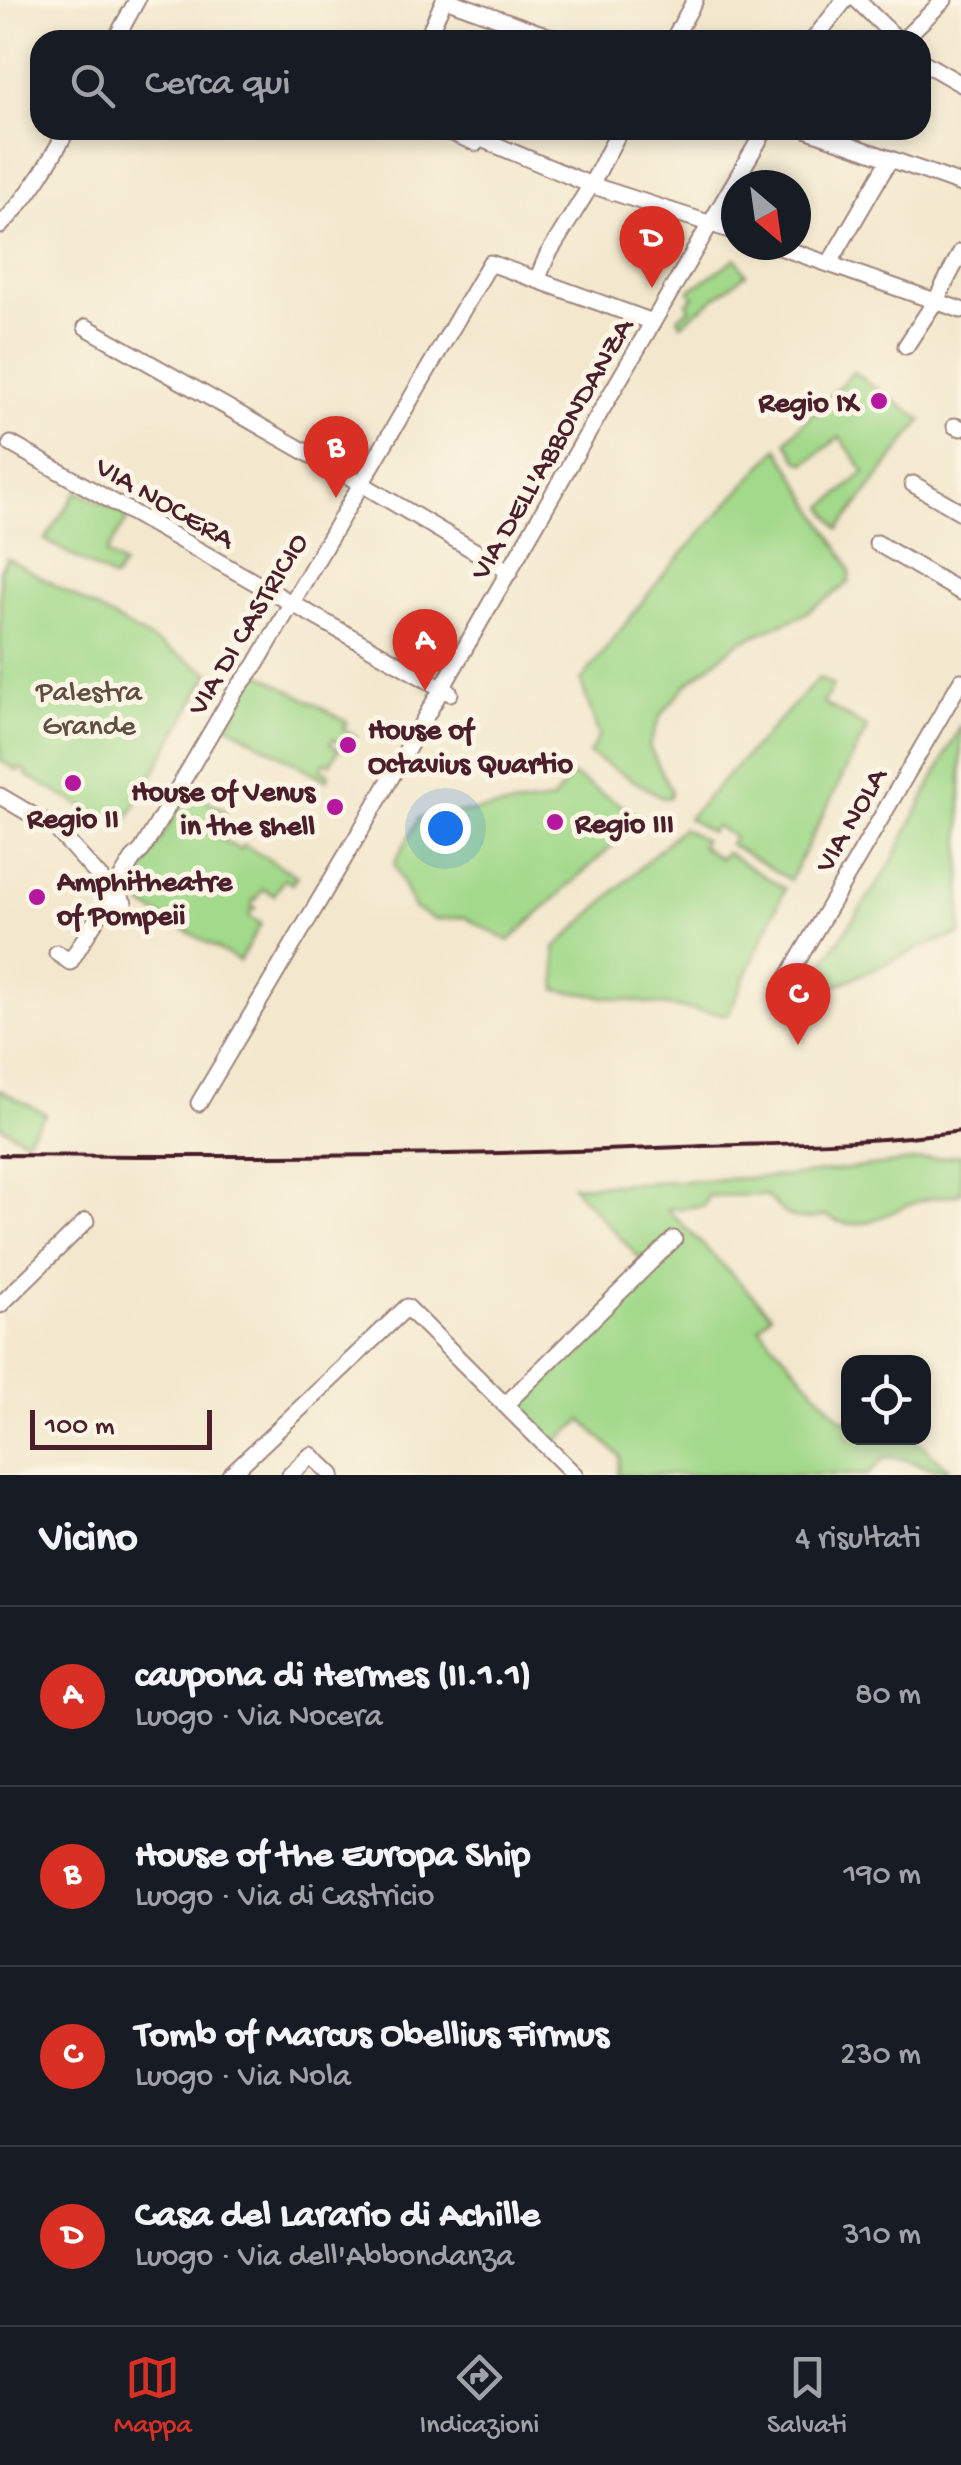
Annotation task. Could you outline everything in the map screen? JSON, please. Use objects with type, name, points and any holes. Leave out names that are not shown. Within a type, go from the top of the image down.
[{"type":"street","points":[[121,30],[137,0]]},
{"type":"street","points":[[431,30],[446,0],[531,30]]},
{"type":"street","points":[[678,30],[695,0]]},
{"type":"street","points":[[821,30],[845,0]]},
{"type":"street","points":[[856,0],[890,30]]},
{"type":"street","points":[[912,30],[944,0]]},
{"type":"street","points":[[931,68],[961,84]]},
{"type":"street","points":[[0,226],[46,170],[62,140]]},
{"type":"street","points":[[483,140],[591,185],[721,227]]},
{"type":"street","points":[[615,140],[537,280],[653,322]]},
{"type":"street","name":"VIA DELL'ABBONDANZA","points":[[199,1103],[447,691],[510,572],[759,140]]},
{"type":"street","points":[[833,140],[961,184]]},
{"type":"street","points":[[829,264],[888,162]]},
{"type":"street","points":[[906,346],[961,252]]},
{"type":"street","points":[[811,258],[961,310]]},
{"type":"street","name":"VIA DI CASTRICIO","points":[[57,953],[70,962],[119,898],[133,859],[142,850],[234,693],[255,666],[490,263],[537,280]]},
{"type":"street","points":[[86,327],[510,572]]},
{"type":"street","name":"VIA NOCERA","points":[[5,441],[447,691]]},
{"type":"street","points":[[913,484],[961,512]]},
{"type":"street","points":[[876,543],[961,592]]},
{"type":"street","name":"VIA NOLA","points":[[784,984],[961,682]]},
{"type":"street","points":[[0,796],[56,829],[119,898]]},
{"type":"street","points":[[0,1305],[86,1221]]},
{"type":"street","points":[[505,1405],[674,1239]]},
{"type":"street","points":[[230,1475],[407,1307],[575,1475]]},
{"type":"street","points":[[290,1475],[311,1454],[332,1475]]},
{"type":"green space","points":[[733,260],[737,260],[746,274],[681,324],[678,317],[690,309],[687,303],[694,297],[689,291]]},
{"type":"green space","points":[[853,372],[922,420],[839,529],[824,507],[865,472],[840,437],[806,463],[798,460],[786,441]]},
{"type":"green space","points":[[778,448],[845,559],[849,583],[801,616],[739,642],[688,683],[661,715],[649,746],[671,791],[670,797],[663,798],[589,754],[599,736],[581,681],[664,574]]},
{"type":"green space","points":[[77,491],[129,516],[106,554],[123,565],[114,579],[45,540]]},
{"type":"green space","name":"Palestra Grande","points":[[7,558],[210,673],[122,829],[0,760],[0,570]]},
{"type":"green space","points":[[257,672],[347,722],[343,729],[356,736],[352,743],[345,739],[342,744],[333,739],[330,744],[339,749],[330,764],[325,762],[321,768],[329,774],[326,780],[227,725]]},
{"type":"green space","points":[[819,678],[833,686],[823,703],[867,728],[790,880],[730,844],[734,837],[715,826],[710,832],[688,818]]},
{"type":"green space","points":[[961,725],[961,934],[811,997],[820,968],[889,867]]},
{"type":"green space","points":[[572,775],[642,818],[509,941],[464,917],[435,920],[414,908],[394,864],[419,818],[552,801]]},
{"type":"green space","points":[[189,790],[226,811],[213,834],[240,850],[244,845],[297,876],[292,884],[284,879],[274,895],[263,889],[254,899],[251,905],[256,908],[251,910],[250,917],[261,924],[239,961],[128,897]]},
{"type":"green space","points":[[682,828],[704,840],[701,846],[720,859],[725,852],[785,889],[728,1015],[557,990],[555,948]]},
{"type":"green space","points":[[0,1090],[46,1114],[25,1140],[0,1126]]},
{"type":"green space","points":[[961,1155],[961,1193],[920,1201],[862,1223],[839,1222],[828,1216],[792,1218],[765,1195],[708,1196],[704,1206],[667,1209],[771,1314],[759,1327],[841,1419],[841,1445],[922,1445],[949,1469],[886,1457],[867,1475],[618,1475],[620,1456],[582,1420],[555,1443],[520,1408],[654,1274],[572,1186],[792,1176]]},
{"type":"railway","points":[[0,1155],[511,1153],[856,1141],[961,1131]]},
{"type":"place","name":"Casa del Larario di Achille","points":[[652,288]]},
{"type":"place","name":"Regio IX","points":[[879,401]]},
{"type":"place","name":"House of the Europa Ship","points":[[336,498]]},
{"type":"place","name":"caupona di Hermes (II.1.1)","points":[[425,691]]},
{"type":"place","name":"House of Octavius Quartio","points":[[348,745]]},
{"type":"place","name":"Regio II","points":[[73,783]]},
{"type":"place","name":"House of Venus in the shell","points":[[335,807]]},
{"type":"place","name":"Regio III","points":[[555,822]]},
{"type":"place","name":"Amphitheatre of Pompeii","points":[[37,897]]},
{"type":"place","name":"Tomb of Marcus Obellius Firmus","points":[[798,1045]]}]
